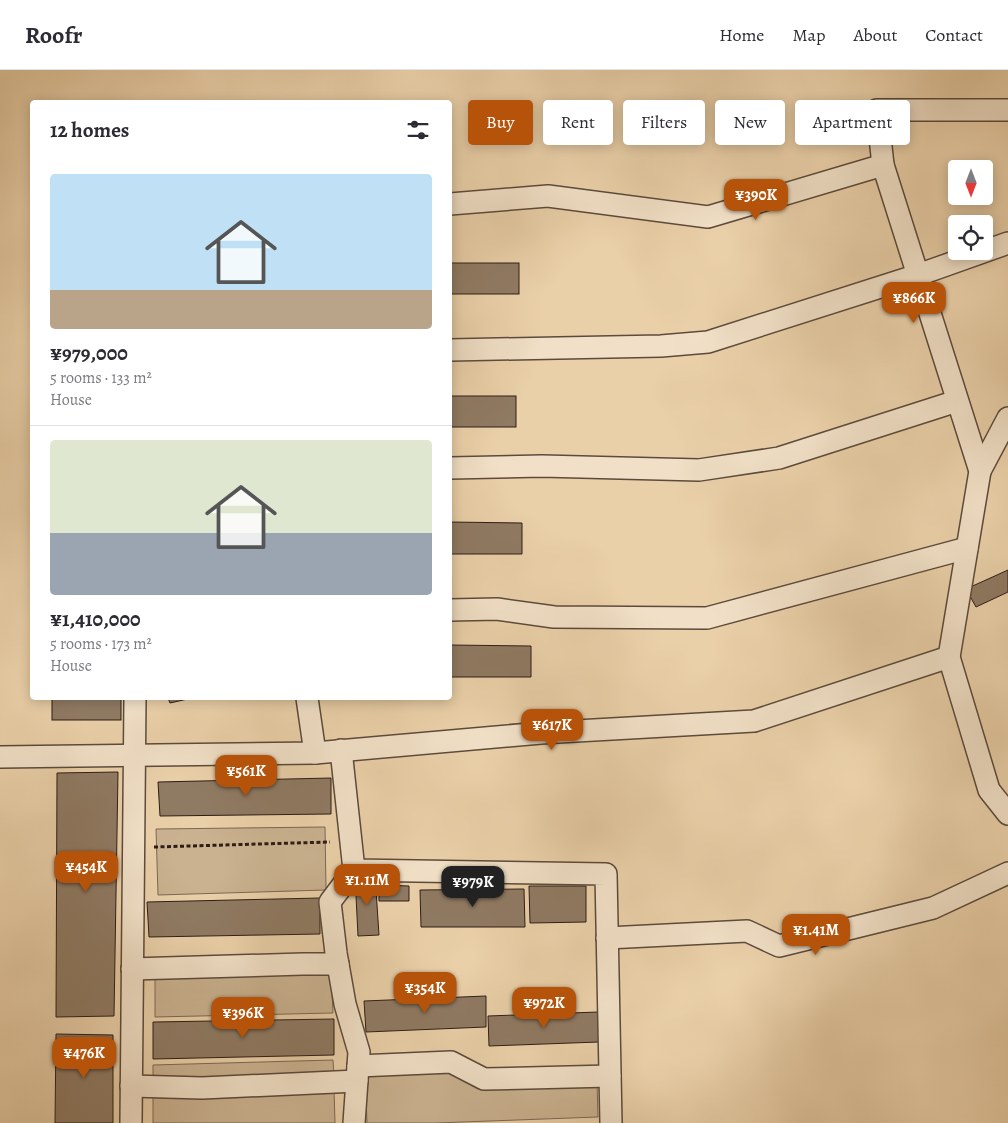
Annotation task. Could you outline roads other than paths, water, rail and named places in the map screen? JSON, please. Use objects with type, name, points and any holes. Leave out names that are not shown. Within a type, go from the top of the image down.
[{"type":"street","points":[[980,471],[882,165],[878,110],[1008,110]]},
{"type":"street","points":[[452,204],[548,196],[708,216],[882,165]]},
{"type":"street","points":[[452,350],[661,346],[708,342],[918,275],[1008,243]]},
{"type":"street","points":[[452,468],[542,466],[698,470],[779,458],[957,401]]},
{"type":"street","points":[[1008,418],[980,471],[949,657],[989,790],[1008,814]]},
{"type":"street","points":[[452,610],[497,609],[554,617],[706,618],[967,548]]},
{"type":"street","points":[[0,757],[315,753],[541,733],[754,721],[949,657]]},
{"type":"street","points":[[131,1123],[135,700]]},
{"type":"street","points":[[307,700],[315,753]]},
{"type":"street","points":[[341,750],[354,870],[330,902],[345,1004],[359,1052],[354,1123]]},
{"type":"street","points":[[354,870],[606,874],[612,1123]]},
{"type":"street","points":[[608,938],[747,931],[779,946],[932,908],[1008,873]]},
{"type":"street","points":[[132,969],[338,964]]},
{"type":"street","points":[[132,1086],[202,1088],[358,1074],[452,1062],[484,1080],[610,1076]]}]
